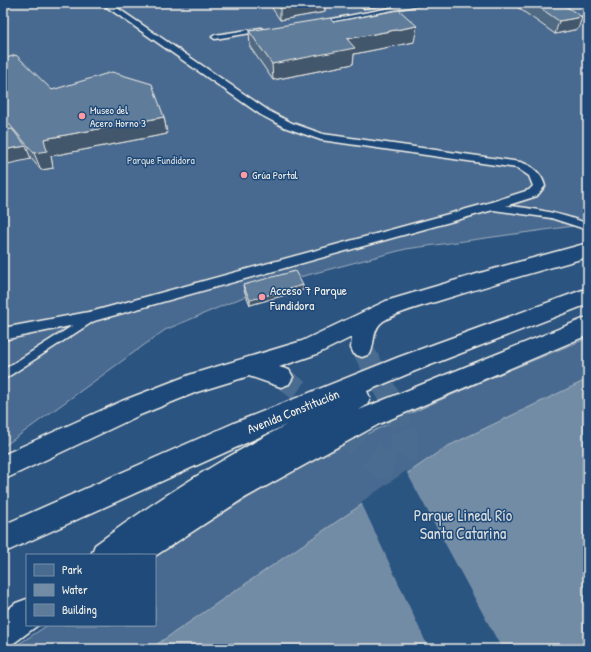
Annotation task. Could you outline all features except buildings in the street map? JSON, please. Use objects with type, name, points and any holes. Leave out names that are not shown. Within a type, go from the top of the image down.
[{"type":"highway","points":[[3,468],[131,408],[192,384],[309,348],[394,307],[504,273],[588,250]]},
{"type":"highway","name":"Avenida Constitución","points":[[3,539],[243,432],[438,353],[588,296]]},
{"type":"highway","points":[[362,348],[363,334],[373,317]]},
{"type":"highway","points":[[132,554],[230,491],[370,416],[588,326]]},
{"type":"highway","points":[[106,554],[142,527],[206,484],[276,442],[438,353]]},
{"type":"highway","points":[[248,366],[281,377]]},
{"type":"highway","points":[[3,632],[26,615]]},
{"type":"highway","points":[[3,635],[26,621]]},
{"type":"street","points":[[3,334],[94,316],[489,207],[534,193],[539,186],[537,179],[532,172],[520,165],[321,136],[288,125],[265,113],[105,3]]},
{"type":"lane","points":[[312,23],[427,3]]},
{"type":"lane","points":[[216,37],[268,29]]},
{"type":"lane","points":[[489,207],[543,212],[588,226]]},
{"type":"lane","points":[[3,376],[94,316]]},
{"type":"green space","name":"Parque Fundidora","points":[[3,3],[588,3],[588,224],[406,249],[277,283],[165,330],[3,447]]},
{"type":"green space","name":"Parque Lineal Río Santa Catarina","points":[[588,338],[588,649],[11,649],[46,626],[156,626],[156,555],[287,475],[398,419],[512,369]]},
{"type":"water","name":"Parque Lineal Río Santa Catarina","points":[[588,379],[588,649],[150,649],[446,447]]},
{"type":"pier","points":[[406,471],[502,649],[429,649],[361,502]]},
{"type":"tunnel","points":[[362,348],[390,399],[402,428]]},
{"type":"tunnel","points":[[281,377],[300,391],[340,428]]},
{"type":"tunnel","points":[[338,427],[365,451],[384,465],[396,467],[400,463],[405,453],[405,443],[401,427]]},
{"type":"place","name":"Museo del Acero Horno 3","points":[[82,116]]},
{"type":"place","name":"Grúa Portal","points":[[244,175]]},
{"type":"place","name":"Acceso 7 Parque Fundidora","points":[[262,297]]}]
